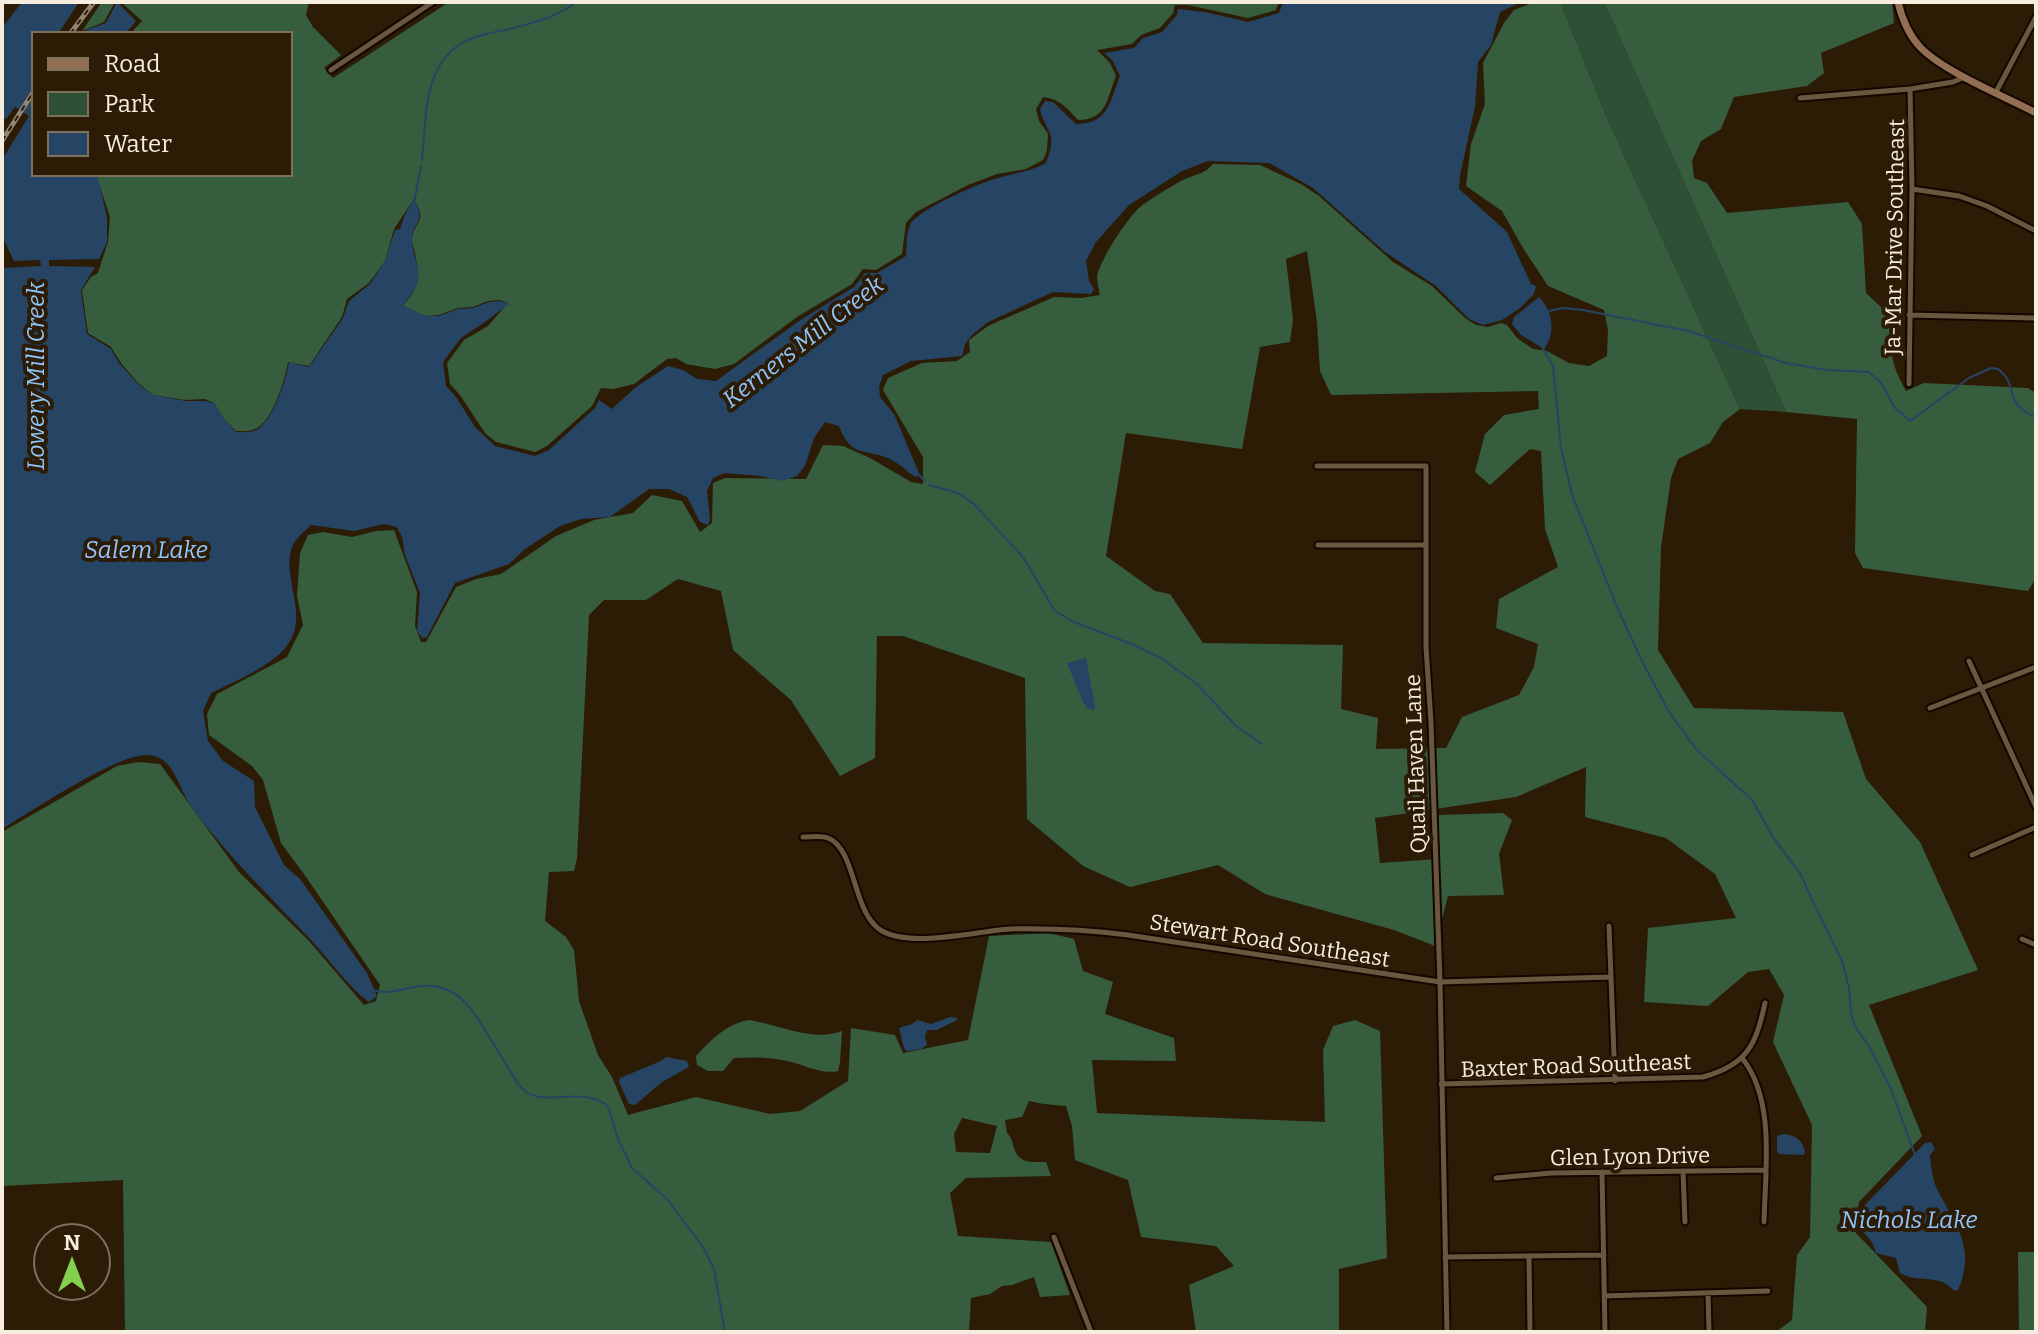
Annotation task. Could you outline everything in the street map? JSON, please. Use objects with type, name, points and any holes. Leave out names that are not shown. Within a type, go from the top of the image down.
[{"type":"main road","points":[[1898,2],[1904,22],[1920,46],[1936,59],[2036,113]]},
{"type":"street","points":[[331,70],[433,2]]},
{"type":"street","points":[[1996,92],[2036,17]]},
{"type":"street","points":[[1800,98],[1910,89],[1965,77]]},
{"type":"street","name":"Ja-Mar Drive Southeast","points":[[1909,384],[1910,89]]},
{"type":"street","points":[[1912,189],[1959,196],[1987,206],[2036,231]]},
{"type":"street","points":[[1909,315],[2036,318]]},
{"type":"street","name":"Quail Haven Lane","points":[[1317,466],[1426,466],[1426,647],[1440,982]]},
{"type":"street","points":[[1318,545],[1426,545]]},
{"type":"street","points":[[1969,661],[2036,807]]},
{"type":"street","points":[[1930,708],[2036,667]]},
{"type":"street","points":[[1972,855],[2036,827]]},
{"type":"street","name":"Stewart Road Southeast","points":[[803,837],[820,836],[835,842],[848,860],[854,885],[869,916],[879,930],[895,937],[924,938],[1009,929],[1083,930],[1440,982]]},
{"type":"street","points":[[1609,926],[1615,1081]]},
{"type":"street","points":[[2022,939],[2036,945]]},
{"type":"street","points":[[1447,1332],[1440,982],[1611,977]]},
{"type":"street","points":[[1764,1222],[1766,1125],[1761,1094],[1742,1058],[1759,1029],[1765,1003]]},
{"type":"street","name":"Baxter Road Southeast","points":[[1441,1084],[1703,1077],[1719,1073],[1742,1058]]},
{"type":"street","name":"Glen Lyon Drive","points":[[1496,1178],[1551,1173],[1765,1170]]},
{"type":"street","points":[[1683,1171],[1685,1222]]},
{"type":"street","points":[[1602,1172],[1605,1332]]},
{"type":"street","points":[[1054,1237],[1091,1332]]},
{"type":"street","points":[[1445,1257],[1604,1255]]},
{"type":"street","points":[[1529,1256],[1530,1332]]},
{"type":"street","points":[[1604,1296],[1768,1291]]},
{"type":"street","points":[[1708,1293],[1709,1332]]},
{"type":"green space","points":[[102,2],[115,2],[104,22],[82,31]]},
{"type":"green space","points":[[121,2],[309,2],[306,15],[313,27],[341,55],[324,68],[333,78],[449,2],[1279,2],[1276,10],[1248,18],[1175,5],[1173,13],[1160,28],[1141,35],[1132,44],[1097,50],[1110,63],[1116,76],[1104,106],[1095,116],[1078,120],[1059,102],[1043,97],[1036,109],[1039,121],[1048,134],[1043,160],[1026,169],[997,174],[968,185],[916,212],[906,223],[902,254],[876,270],[863,269],[852,284],[797,317],[734,364],[715,369],[686,364],[676,358],[667,359],[634,384],[613,389],[601,388],[592,406],[547,446],[535,452],[496,442],[485,433],[450,384],[447,363],[464,340],[488,326],[508,303],[488,301],[425,316],[403,306],[416,287],[418,275],[412,240],[420,213],[414,199],[394,229],[385,261],[369,283],[347,299],[342,317],[309,366],[288,362],[273,409],[253,430],[236,431],[214,403],[205,399],[185,400],[153,395],[137,382],[111,347],[88,333],[82,290],[98,273],[108,242],[110,217],[98,176],[292,176],[292,32],[132,32],[142,21]]},
{"type":"green space","points":[[1534,2],[1560,2],[1607,118],[1740,409],[1723,422],[1710,443],[1678,459],[1671,478],[1661,547],[1658,650],[1694,708],[1843,712],[1866,779],[1920,842],[1978,970],[1869,1005],[1922,1136],[1859,1202],[1854,1231],[1927,1307],[1925,1332],[1776,1332],[1792,1320],[1797,1255],[1810,1237],[1812,1125],[1773,1042],[1784,995],[1769,969],[1748,972],[1708,1006],[1644,1002],[1648,928],[1736,918],[1715,874],[1666,838],[1585,817],[1586,767],[1516,797],[1375,818],[1380,863],[1438,859],[1439,815],[1503,813],[1512,820],[1499,854],[1504,895],[1448,896],[1435,946],[1394,930],[1265,894],[1218,865],[1130,887],[1083,866],[1027,819],[1025,678],[903,636],[877,636],[875,758],[840,776],[791,700],[733,650],[721,591],[678,579],[646,600],[604,600],[589,615],[577,858],[574,871],[549,872],[545,921],[566,937],[574,950],[579,1001],[598,1055],[612,1077],[628,1115],[696,1097],[770,1114],[800,1111],[848,1081],[851,1028],[895,1035],[903,1053],[968,1040],[989,936],[1048,933],[1074,939],[1083,971],[1113,982],[1105,1014],[1174,1038],[1176,1061],[1092,1060],[1097,1113],[1325,1122],[1323,1050],[1333,1026],[1355,1020],[1380,1031],[1387,1258],[1339,1269],[1339,1332],[1196,1332],[1189,1285],[1234,1266],[1216,1246],[1141,1237],[1128,1180],[1075,1160],[1072,1126],[1066,1106],[1029,1101],[1022,1117],[1005,1120],[1007,1133],[1021,1158],[1046,1162],[1051,1176],[966,1178],[950,1193],[958,1236],[1051,1242],[1070,1295],[1040,1297],[1034,1277],[1002,1286],[990,1294],[971,1298],[969,1332],[125,1332],[123,1180],[2,1186],[2,832],[117,766],[138,762],[160,764],[239,872],[309,941],[364,1005],[376,1001],[380,985],[281,843],[263,780],[252,766],[209,735],[207,714],[217,694],[287,657],[303,625],[297,596],[300,553],[308,535],[323,532],[352,537],[394,530],[417,592],[415,626],[421,642],[426,642],[456,587],[501,574],[556,536],[594,520],[633,513],[652,495],[682,501],[700,532],[712,523],[713,483],[725,478],[806,479],[823,445],[843,446],[911,482],[923,484],[923,457],[883,390],[888,378],[922,363],[957,361],[970,352],[969,340],[988,326],[1054,297],[1100,295],[1099,270],[1134,213],[1159,194],[1213,164],[1260,165],[1301,184],[1319,196],[1393,262],[1432,286],[1476,325],[1507,325],[1517,338],[1533,349],[1547,351],[1569,363],[1589,366],[1607,356],[1608,330],[1604,310],[1548,286],[1502,211],[1466,186],[1471,144],[1485,104],[1483,63],[1514,10]],"holes":[[[1307,251],[1320,371],[1331,395],[1538,391],[1539,409],[1504,415],[1485,434],[1475,472],[1490,485],[1530,449],[1541,451],[1545,529],[1558,567],[1499,599],[1496,628],[1538,644],[1534,667],[1519,695],[1462,717],[1446,748],[1376,749],[1378,718],[1341,709],[1343,645],[1203,643],[1170,594],[1155,591],[1106,556],[1126,433],[1242,449],[1260,347],[1290,342],[1293,319],[1286,259]],[[962,1118],[997,1126],[990,1153],[956,1152],[954,1134]]]},
{"type":"green space","points":[[1560,2],[1604,2],[1786,412],[1740,409],[1607,118]]},
{"type":"green space","points":[[1604,2],[1892,2],[1894,23],[1821,53],[1824,73],[1807,86],[1734,97],[1721,129],[1701,141],[1692,161],[1694,178],[1707,183],[1727,213],[1848,202],[1862,224],[1866,293],[1896,321],[1892,357],[1906,391],[1924,383],[2028,388],[2036,393],[2036,578],[2028,591],[1863,568],[1855,553],[1857,419],[1786,412]]},
{"type":"green space","points":[[750,1020],[808,1034],[842,1031],[838,1071],[825,1072],[787,1061],[760,1058],[734,1058],[723,1071],[708,1071],[697,1065],[696,1056],[714,1038],[727,1028]]},
{"type":"green space","points":[[2018,1252],[2036,1252],[2036,1332],[2019,1332]]},
{"type":"water","name":"Salem Lake","points":[[22,2],[79,2],[59,32],[32,32],[32,176],[97,176],[107,217],[107,242],[99,259],[49,260],[49,266],[95,267],[81,290],[87,334],[111,349],[138,384],[153,395],[214,403],[236,432],[254,431],[268,419],[282,389],[289,362],[309,367],[343,318],[349,301],[370,284],[385,261],[395,230],[400,229],[414,199],[419,213],[412,234],[418,279],[403,306],[426,316],[439,316],[489,302],[509,304],[461,338],[443,362],[446,386],[475,427],[495,446],[535,456],[549,450],[595,408],[599,400],[612,409],[636,387],[668,366],[683,370],[697,379],[716,381],[799,321],[854,287],[865,273],[877,273],[906,256],[910,225],[924,212],[978,185],[1046,163],[1051,139],[1040,109],[1045,101],[1053,102],[1076,124],[1095,120],[1107,109],[1120,76],[1113,61],[1104,53],[1134,48],[1143,38],[1162,32],[1177,15],[1178,9],[1248,22],[1279,13],[1283,2],[1521,2],[1500,12],[1491,45],[1478,62],[1475,107],[1459,189],[1507,232],[1531,284],[1536,286],[1534,294],[1520,308],[1502,320],[1483,325],[1469,319],[1436,286],[1385,252],[1313,188],[1269,163],[1208,161],[1182,171],[1129,205],[1096,242],[1086,261],[1089,281],[1094,289],[1091,294],[1053,292],[988,322],[965,344],[962,356],[911,361],[883,375],[880,397],[894,414],[920,475],[916,477],[886,457],[856,449],[844,437],[839,426],[825,422],[814,438],[805,466],[797,476],[782,481],[724,473],[713,478],[707,491],[708,525],[700,522],[687,497],[669,489],[649,489],[610,517],[581,519],[560,526],[525,549],[509,564],[455,583],[427,637],[422,638],[417,631],[420,593],[397,527],[384,524],[354,531],[311,525],[292,546],[289,562],[296,612],[293,636],[271,661],[211,693],[203,711],[208,741],[223,761],[254,781],[255,807],[284,865],[300,879],[367,973],[377,996],[369,1002],[346,981],[223,846],[191,807],[169,766],[157,757],[148,755],[117,763],[75,784],[2,829],[2,268],[41,266],[40,260],[14,261],[2,236],[2,160],[29,116],[15,107],[6,119],[2,117],[2,28]]},
{"type":"water","points":[[117,2],[136,21],[127,32],[85,32],[106,23]]},
{"type":"water","points":[[1539,297],[1551,322],[1550,336],[1544,349],[1521,335],[1512,324],[1514,317]]},
{"type":"water","points":[[1086,658],[1094,710],[1087,708],[1083,702],[1067,663]]},
{"type":"water","points":[[950,1017],[957,1020],[937,1030],[927,1030],[927,1045],[907,1051],[904,1048],[899,1028],[917,1020],[931,1024]]},
{"type":"water","points":[[666,1057],[687,1061],[689,1067],[662,1082],[635,1105],[629,1104],[620,1078]]},
{"type":"water","points":[[1786,1134],[1797,1138],[1805,1153],[1803,1155],[1779,1154],[1777,1137]]},
{"type":"water","name":"Nichols Lake","points":[[1931,1142],[1935,1149],[1930,1155],[1935,1183],[1956,1224],[1964,1248],[1963,1274],[1955,1291],[1941,1282],[1900,1273],[1896,1258],[1876,1253],[1872,1242],[1860,1228],[1865,1205],[1925,1143]]},
{"type":"waterway","points":[[422,160],[428,96],[439,66],[449,53],[469,40],[543,20],[576,2]]},
{"type":"waterway","points":[[414,203],[421,166]]},
{"type":"waterway","points":[[1549,311],[1563,308],[1583,310],[1688,331],[1786,363],[1827,370],[1869,372],[1881,383],[1895,408],[1910,421],[1969,378],[1991,368],[1998,369],[2009,382],[2019,406],[2036,417]]},
{"type":"waterway","points":[[1542,347],[1553,366],[1561,448],[1572,495],[1642,661],[1669,712],[1697,750],[1752,800],[1774,839],[1800,873],[1815,906]]},
{"type":"waterway","points":[[917,473],[925,481]]},
{"type":"waterway","points":[[929,485],[958,493],[973,503],[1023,557],[1055,611],[1161,658],[1197,684],[1236,726],[1262,744]]},
{"type":"waterway","points":[[1817,910],[1842,961],[1854,1025],[1869,1046],[1891,1089],[1915,1155]]},
{"type":"waterway","points":[[373,990],[391,992],[422,986],[445,989],[470,1008],[518,1084],[527,1092],[548,1098],[584,1097],[608,1106],[618,1139],[632,1168],[667,1199],[703,1247],[714,1269],[725,1332]]},
{"type":"railway","points":[[72,32],[94,2]]},
{"type":"railway","points":[[2,141],[32,94]]},
{"type":"water label","name":"Kerners Mill Creek","points":[[803,342]]},
{"type":"water label","name":"Lowery Mill Creek","points":[[36,376]]}]
